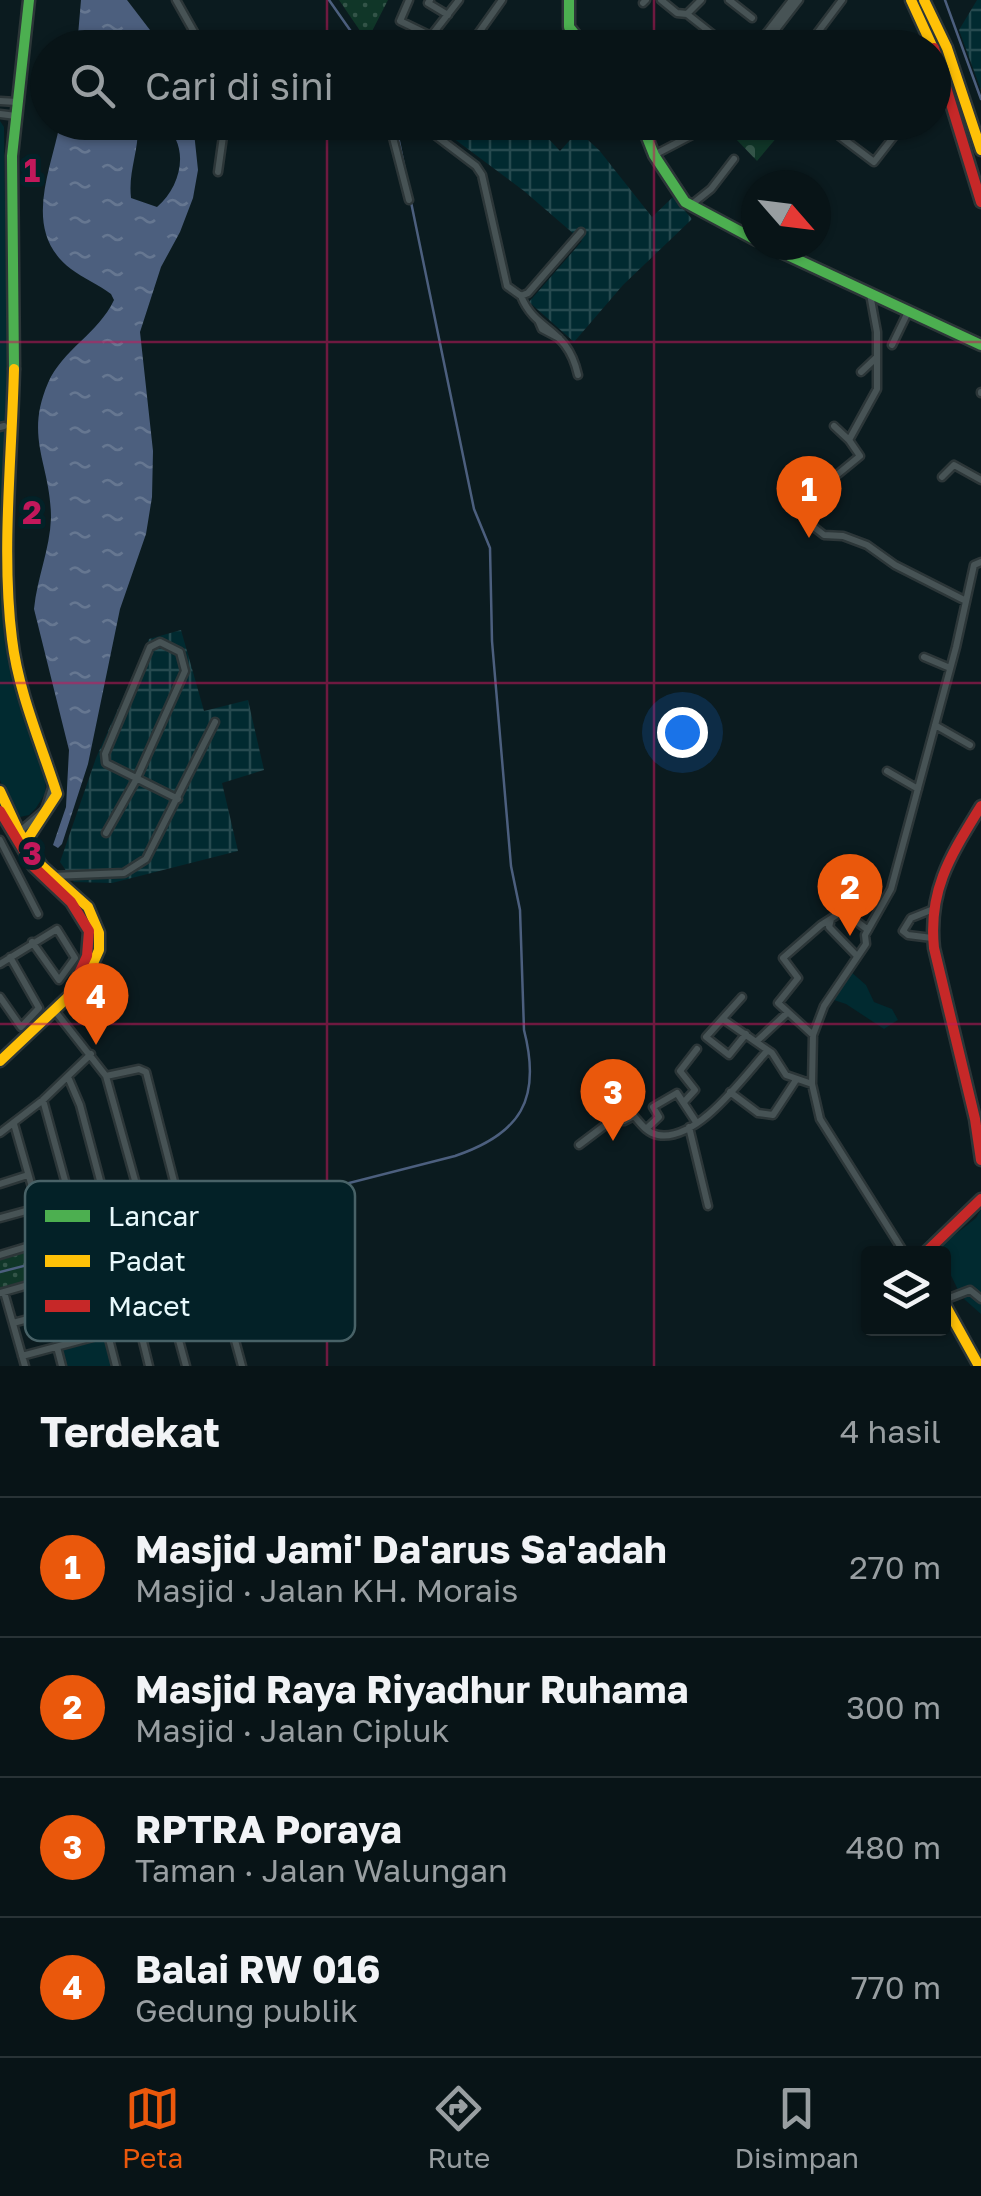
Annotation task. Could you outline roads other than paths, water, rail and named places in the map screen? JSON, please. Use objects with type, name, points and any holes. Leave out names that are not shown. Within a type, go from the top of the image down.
[{"type":"main road","points":[[19,837],[54,802],[57,794],[26,702],[12,640],[4,426],[12,156],[30,0]]},
{"type":"main road","points":[[568,0],[572,30]]},
{"type":"main road","points":[[911,0],[925,30]]},
{"type":"main road","points":[[924,0],[938,30]]},
{"type":"main road","points":[[951,60],[981,150]]},
{"type":"main road","points":[[951,102],[981,202]]},
{"type":"main road","points":[[649,140],[654,155],[689,207],[741,233]]},
{"type":"main road","points":[[799,260],[981,345]]},
{"type":"main road","points":[[0,791],[19,837]]},
{"type":"main road","points":[[981,806],[934,886],[931,910],[932,938],[981,1160]]},
{"type":"main road","points":[[0,811],[49,878],[88,907],[99,933],[100,950],[85,981],[0,1061]]},
{"type":"main road","points":[[930,1246],[981,1199]]},
{"type":"main road","points":[[951,1316],[975,1365]]},
{"type":"street","points":[[176,0],[193,30]]},
{"type":"street","points":[[409,0],[400,21],[419,30]]},
{"type":"street","points":[[430,0],[428,3],[448,15]]},
{"type":"street","points":[[437,30],[459,0]]},
{"type":"street","points":[[482,30],[502,0]]},
{"type":"street","points":[[661,0],[707,30]]},
{"type":"street","points":[[687,14],[701,0]]},
{"type":"street","points":[[728,0],[752,18]]},
{"type":"street","points":[[742,10],[750,0]]},
{"type":"street","points":[[772,30],[796,0]]},
{"type":"street","points":[[820,30],[842,0]]},
{"type":"street","points":[[0,100],[17,102]]},
{"type":"street","points":[[0,114],[16,116]]},
{"type":"street","points":[[218,172],[222,140]]},
{"type":"street","points":[[394,140],[409,200]]},
{"type":"street","points":[[442,140],[482,174],[506,286],[521,296],[529,315],[538,320],[542,329],[560,339],[574,354],[578,375]]},
{"type":"street","points":[[654,155],[680,140]]},
{"type":"street","points":[[844,140],[874,162],[891,140]]},
{"type":"street","points":[[689,207],[711,189],[734,159]]},
{"type":"street","points":[[521,296],[528,294],[581,232]]},
{"type":"street","points":[[849,440],[877,391],[878,356],[870,292]]},
{"type":"street","points":[[892,345],[909,310]]},
{"type":"street","points":[[860,372],[878,356]]},
{"type":"street","points":[[834,426],[859,452],[859,458],[838,474],[823,479],[806,515],[808,522],[824,534],[868,545],[894,565],[966,601]]},
{"type":"street","points":[[942,477],[954,465],[981,480]]},
{"type":"street","points":[[901,1246],[820,1119],[809,1083],[811,1033],[888,898],[979,562]]},
{"type":"street","points":[[106,833],[136,780],[185,671],[180,652],[160,642],[150,647],[105,754],[110,767],[136,780],[178,798]]},
{"type":"street","points":[[924,656],[950,668]]},
{"type":"street","points":[[49,878],[109,875],[136,868],[153,850],[215,722]]},
{"type":"street","points":[[937,726],[970,746]]},
{"type":"street","points":[[887,771],[918,789]]},
{"type":"street","points":[[0,840],[38,914]]},
{"type":"street","points":[[931,910],[910,918],[902,930],[908,936],[932,938]]},
{"type":"street","points":[[811,1033],[778,1000],[798,978],[783,958],[845,912],[866,933]]},
{"type":"street","points":[[830,920],[829,927],[857,956]]},
{"type":"street","points":[[0,964],[32,942],[57,929],[75,958],[57,980],[32,942]]},
{"type":"street","points":[[0,996],[21,1027],[40,1008],[10,957]]},
{"type":"street","points":[[742,997],[706,1037],[728,1055],[746,1034]]},
{"type":"street","points":[[55,1010],[106,1076],[135,1181]]},
{"type":"street","points":[[756,1042],[788,1013]]},
{"type":"street","points":[[722,1019],[772,1052],[786,1075],[809,1083]]},
{"type":"street","points":[[684,1102],[695,1090],[680,1070],[697,1048]]},
{"type":"street","points":[[578,1145],[616,1116],[625,1121],[634,1116],[646,1129],[664,1136],[693,1124],[713,1111],[767,1051]]},
{"type":"street","points":[[0,1133],[43,1100],[91,1054]]},
{"type":"street","points":[[106,1076],[139,1069],[146,1072],[175,1181]]},
{"type":"street","points":[[68,1077],[80,1105],[100,1181]]},
{"type":"street","points":[[730,1092],[758,1112],[774,1115],[796,1080]]},
{"type":"street","points":[[646,1129],[659,1115],[653,1107],[677,1092],[693,1124],[708,1206]]},
{"type":"street","points":[[43,1100],[65,1181]]},
{"type":"street","points":[[14,1124],[30,1181]]},
{"type":"street","points":[[0,1184],[28,1175]]},
{"type":"street","points":[[0,1218],[25,1211]]},
{"type":"street","points":[[0,1255],[25,1248]]},
{"type":"street","points":[[951,1299],[970,1290],[981,1299]]},
{"type":"street","points":[[2,1292],[25,1366]]},
{"type":"street","points":[[13,1324],[25,1321]]},
{"type":"street","points":[[22,1356],[79,1341]]},
{"type":"street","points":[[110,1341],[116,1366]]},
{"type":"street","points":[[143,1341],[149,1366]]},
{"type":"street","points":[[179,1341],[186,1366]]},
{"type":"street","points":[[235,1341],[242,1366]]},
{"type":"street","points":[[57,1347],[62,1366]]},
{"type":"water","points":[[81,0],[127,0],[150,30],[78,30]]},
{"type":"water","points":[[56,140],[137,140],[131,198],[157,207],[177,177],[180,153],[176,140],[195,140],[198,170],[193,198],[161,267],[140,332],[153,451],[146,534],[120,609],[88,764],[58,848],[53,845],[66,807],[69,750],[34,609],[51,518],[38,420],[54,371],[99,323],[114,300],[56,254],[43,219],[46,180]]},
{"type":"waterway","points":[[329,0],[350,30]]},
{"type":"waterway","points":[[945,0],[981,99]]},
{"type":"waterway","points":[[399,140],[407,180]]},
{"type":"waterway","points":[[355,1181],[455,1156],[496,1137],[521,1111],[530,1076],[524,1030],[520,910],[511,866],[492,641],[490,548],[474,509],[411,202]]},
{"type":"waterway","points":[[0,1272],[25,1266]]},
{"type":"place","name":"Masjid Jami' Da'arus Sa'adah","points":[[809,538]]},
{"type":"place","name":"Masjid Raya Riyadhur Ruhama","points":[[850,936]]},
{"type":"place","name":"Balai RW 016","points":[[96,1045]]},
{"type":"place","name":"RPTRA Poraya","points":[[613,1141]]}]
